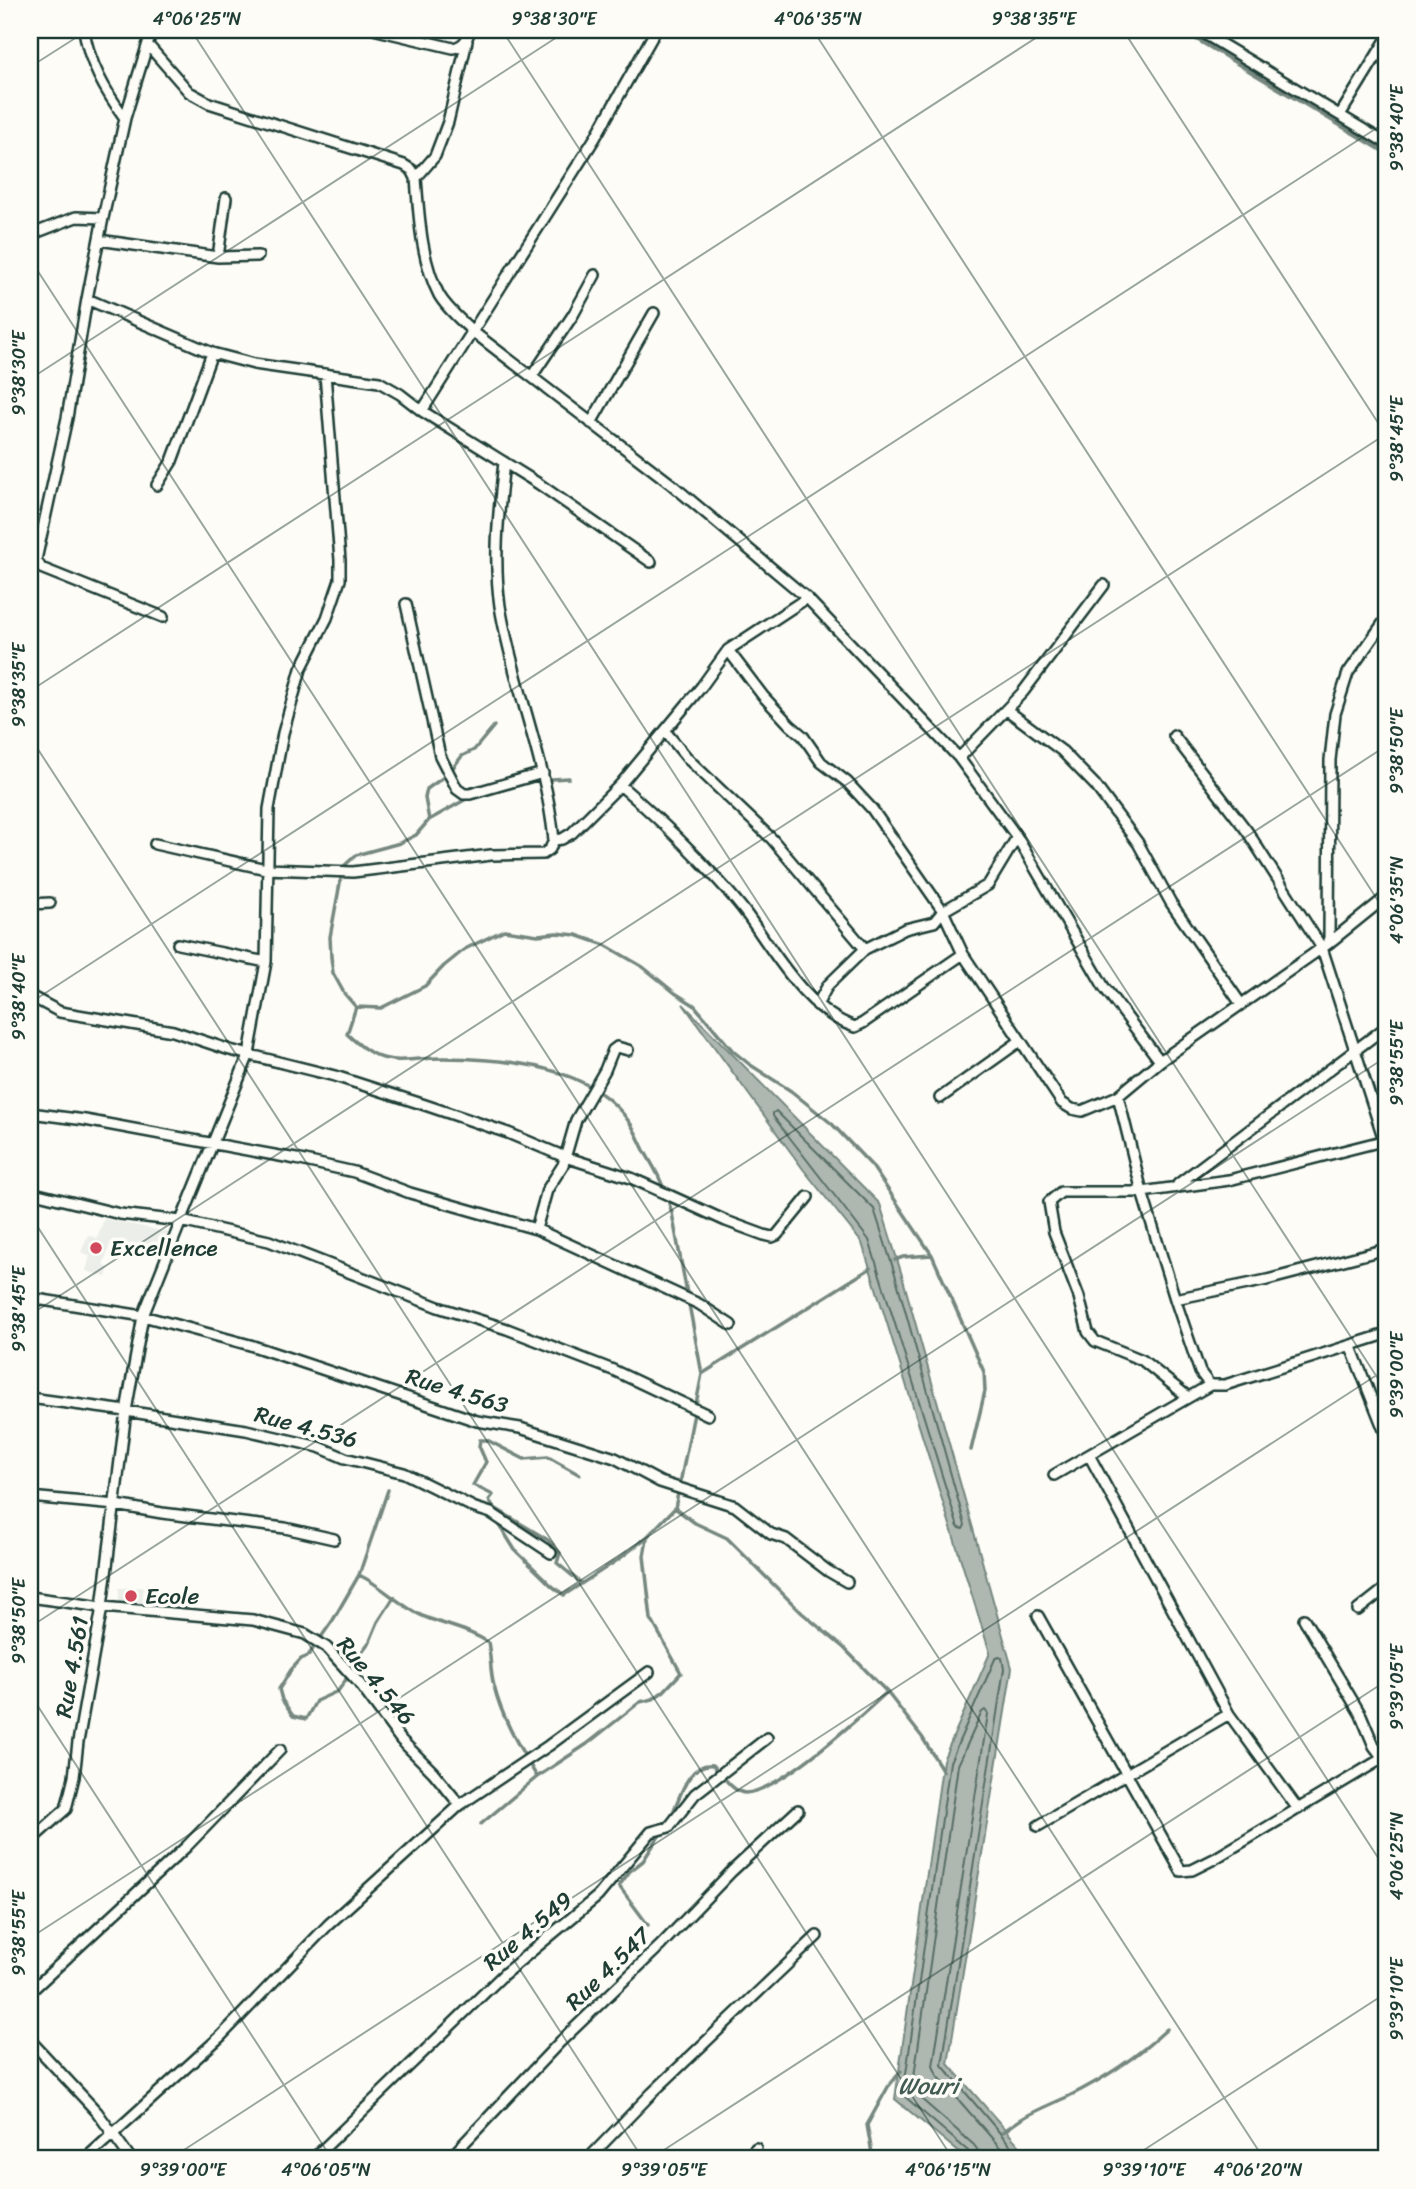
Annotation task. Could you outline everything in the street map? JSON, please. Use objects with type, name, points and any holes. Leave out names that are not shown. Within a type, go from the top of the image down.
[{"type":"street","points":[[83,30],[96,73],[125,118]]},
{"type":"street","points":[[152,30],[125,118],[103,218],[67,418],[36,560],[41,568],[163,617]]},
{"type":"street","points":[[377,30],[453,48],[460,47],[467,41]]},
{"type":"street","points":[[416,178],[435,156],[448,122],[470,30]]},
{"type":"street","points":[[422,411],[596,138],[656,30]]},
{"type":"street","points":[[1198,30],[1386,143]]},
{"type":"street","points":[[1340,115],[1386,40]]},
{"type":"street","points":[[148,45],[189,92],[209,103],[404,165],[412,170],[416,178],[425,259],[440,296],[451,310],[472,331],[670,483],[807,598],[959,758],[1017,837],[1104,987],[1160,1061]]},
{"type":"street","points":[[218,257],[226,198]]},
{"type":"street","points":[[30,235],[76,217],[103,218]]},
{"type":"street","points":[[99,240],[218,257],[258,256]]},
{"type":"street","points":[[532,376],[573,315],[595,275]]},
{"type":"street","points":[[87,299],[212,353],[254,364],[379,382],[539,484],[651,562]]},
{"type":"street","points":[[592,423],[654,313]]},
{"type":"street","points":[[158,485],[172,461],[212,353]]},
{"type":"street","points":[[102,1607],[126,1411],[143,1316],[249,1054],[266,962],[270,809],[282,733],[301,669],[327,618],[340,580],[341,560],[325,374]]},
{"type":"street","points":[[155,844],[267,869],[353,872],[491,855],[543,854],[550,849],[554,839],[543,773],[515,673],[500,604],[496,538],[504,462]]},
{"type":"street","points":[[959,758],[1007,710],[1104,585]]},
{"type":"street","points":[[554,839],[562,839],[572,833],[620,785],[729,650],[807,598]]},
{"type":"street","points":[[406,604],[440,756],[457,789],[464,794],[470,794],[543,773]]},
{"type":"street","points":[[1188,1397],[1142,1360],[1095,1341],[1088,1332],[1079,1297],[1054,1232],[1049,1202],[1061,1192],[1142,1192],[1229,1180],[1386,1142],[1354,1052],[1325,946],[1330,760],[1335,714],[1348,673],[1386,620]]},
{"type":"street","points":[[729,650],[764,696],[803,736],[821,762],[847,782],[872,808],[943,911],[963,954],[1020,1041],[1062,1102],[1072,1109],[1082,1111],[1118,1096],[1160,1061],[1325,946],[1386,897]]},
{"type":"street","points":[[1007,710],[1062,751],[1095,785],[1138,844],[1171,903],[1241,1004]]},
{"type":"street","points":[[665,731],[688,759],[772,839],[865,949]]},
{"type":"street","points":[[1174,736],[1247,831],[1325,946]]},
{"type":"street","points":[[620,785],[667,826],[706,867],[747,914],[774,954],[817,1005],[846,1024],[855,1027],[963,954]]},
{"type":"street","points":[[817,1005],[828,985],[865,949],[905,929],[934,922],[943,911],[988,885],[1017,837]]},
{"type":"street","points":[[30,904],[50,903]]},
{"type":"street","points":[[178,944],[266,962]]},
{"type":"street","points":[[30,996],[60,1012],[173,1031],[335,1076],[425,1105],[508,1133],[565,1157],[631,1178],[726,1221],[772,1237],[783,1229],[808,1197]]},
{"type":"street","points":[[1175,1186],[1386,1027]]},
{"type":"street","points":[[940,1098],[1020,1041]]},
{"type":"street","points":[[536,1229],[547,1190],[565,1157],[576,1119],[605,1070],[612,1050],[617,1047],[628,1050]]},
{"type":"street","points":[[1118,1096],[1142,1192],[1175,1299],[1200,1372],[1210,1385]]},
{"type":"street","points":[[30,1113],[212,1143],[354,1172],[410,1193],[536,1229],[699,1304],[731,1325]]},
{"type":"street","points":[[30,1192],[120,1214],[181,1221],[268,1241],[438,1307],[507,1329],[612,1370],[708,1415]]},
{"type":"street","points":[[1175,1299],[1267,1280],[1379,1253],[1386,1249]]},
{"type":"street","name":"Rue 4.563","points":[[30,1298],[143,1316],[295,1359],[477,1421],[520,1428],[615,1458],[666,1485],[736,1506],[771,1534],[786,1539],[847,1582]]},
{"type":"street","points":[[1054,1475],[1210,1385],[1225,1385],[1386,1334]]},
{"type":"street","points":[[1351,1347],[1386,1435]]},
{"type":"street","name":"Rue 4.536","points":[[30,1398],[246,1430],[319,1447],[345,1458],[404,1474],[491,1513],[551,1553]]},
{"type":"street","points":[[1089,1455],[1228,1714],[1298,1809]]},
{"type":"street","points":[[30,1497],[116,1505],[285,1528],[334,1539]]},
{"type":"street","points":[[1358,1610],[1386,1588]]},
{"type":"street","name":"Rue 4.546","points":[[30,1597],[102,1607],[253,1620],[305,1634],[326,1647],[359,1683],[401,1740],[433,1772],[460,1805]]},
{"type":"street","name":"Rue 4.561","points":[[30,1842],[66,1809],[74,1777],[102,1607]]},
{"type":"street","points":[[1038,1616],[1181,1871],[1192,1870],[1214,1859],[1385,1758],[1374,1746],[1361,1715],[1304,1619]]},
{"type":"street","points":[[85,2159],[222,2036],[328,1925],[460,1805],[548,1746],[649,1672]]},
{"type":"street","points":[[1038,1826],[1228,1714]]},
{"type":"street","name":"Rue 4.549","points":[[313,2159],[504,1974],[586,1907],[651,1832],[669,1827],[695,1794],[767,1738]]},
{"type":"street","points":[[30,1992],[187,1846],[280,1750]]},
{"type":"street","name":"Rue 4.547","points":[[456,2157],[560,2042],[660,1946],[732,1871],[799,1810]]},
{"type":"street","points":[[588,2159],[652,2093],[817,1936]]},
{"type":"street","points":[[30,2040],[114,2133],[131,2159]]},
{"type":"street","points":[[746,2159],[756,2148]]},
{"type":"shaded area","name":"Excellence","points":[[104,1219],[168,1232],[163,1249],[159,1248],[157,1251],[111,1242],[103,1265],[109,1268],[106,1277],[86,1271],[90,1256],[81,1252],[88,1235],[97,1238]]},
{"type":"shaded area","name":"Ecole","points":[[143,1587],[144,1603],[119,1604],[119,1588]]},
{"type":"water","name":"Wouri","points":[[683,1004],[880,1204],[901,1272],[1012,1668],[948,2064],[1031,2159],[967,2159],[895,2099],[943,1760],[990,1653],[862,1243],[803,1169]]},
{"type":"waterway","points":[[1181,30],[1386,153]]},
{"type":"waterway","points":[[429,820],[425,798],[427,789],[448,774],[462,756],[474,750],[494,726]]},
{"type":"waterway","points":[[534,780],[569,778]]},
{"type":"waterway","points":[[470,797],[429,820],[416,835],[400,843],[356,855],[343,867],[330,937],[333,973],[344,993],[356,1007],[381,1008],[425,986],[465,949],[504,930],[538,935],[576,935],[605,945],[643,967],[694,1005],[733,1051],[791,1091],[832,1124],[872,1166],[932,1255],[984,1372],[985,1391],[971,1450]]},
{"type":"waterway","points":[[356,1007],[347,1034],[360,1046],[382,1058],[495,1060],[546,1069],[571,1077],[593,1089],[613,1104],[630,1123],[664,1190]]},
{"type":"waterway","points":[[497,1521],[515,1550],[564,1595],[619,1559],[647,1537],[675,1508],[702,1374],[667,1197]]},
{"type":"waterway","points":[[895,1260],[932,1255]]},
{"type":"waterway","points":[[702,1374],[871,1268]]},
{"type":"waterway","points":[[491,1512],[493,1507],[489,1500],[493,1495],[473,1485],[486,1462],[479,1446],[480,1440],[487,1440],[524,1459],[548,1457],[580,1475]]},
{"type":"waterway","points":[[388,1490],[359,1575],[308,1656],[301,1659],[291,1670],[279,1689],[282,1700],[293,1716],[306,1719],[316,1701],[338,1691],[394,1597]]},
{"type":"waterway","points":[[493,1507],[548,1540],[560,1553],[557,1563],[581,1583]]},
{"type":"waterway","points":[[675,1508],[695,1523],[727,1538],[802,1613],[844,1648],[887,1692],[922,1737],[943,1771]]},
{"type":"waterway","points":[[481,1824],[537,1777],[587,1744],[640,1702],[653,1699],[664,1691],[681,1673],[651,1619],[644,1556],[647,1539]]},
{"type":"waterway","points":[[359,1575],[417,1613],[488,1642],[497,1698],[512,1733],[537,1777]]},
{"type":"waterway","points":[[669,1821],[685,1785],[696,1770],[713,1765],[740,1792],[760,1790],[819,1752],[887,1692]]},
{"type":"waterway","points":[[648,1925],[619,1886],[630,1871],[643,1861],[663,1830]]},
{"type":"waterway","points":[[1003,2132],[1027,2116],[1108,2074],[1167,2029]]},
{"type":"waterway","points":[[873,2159],[867,2125],[888,2087],[901,2071]]},
{"type":"place","name":"Excellence","points":[[96,1248]]},
{"type":"place","name":"Ecole","points":[[131,1596]]}]
